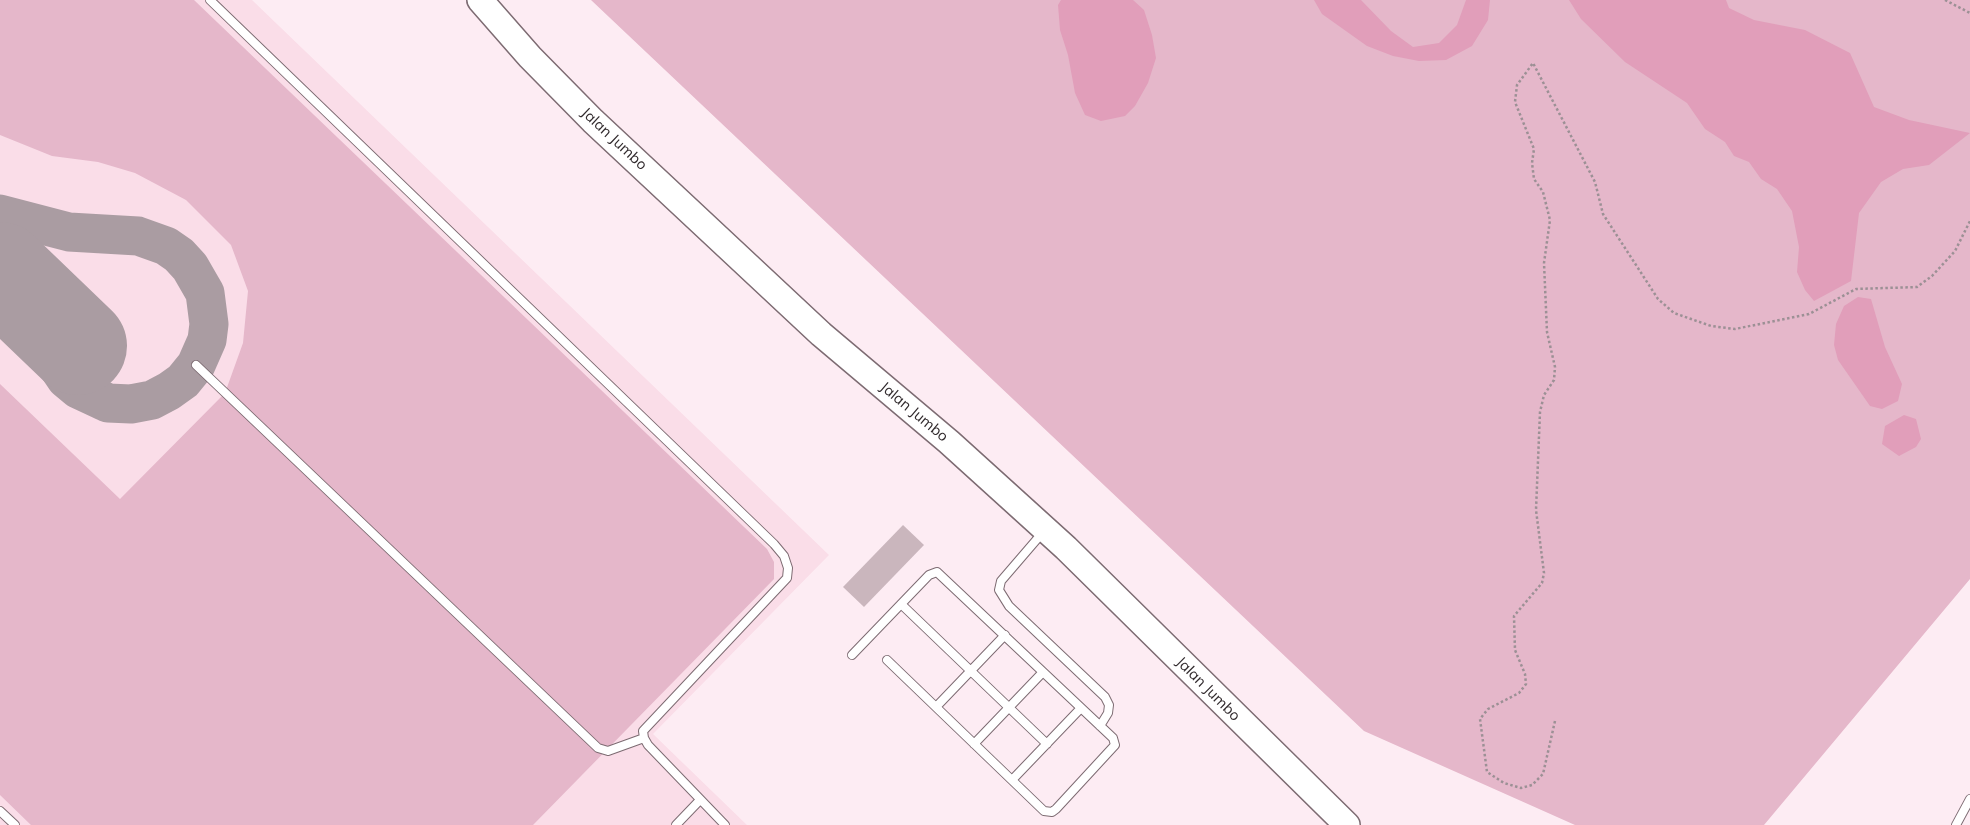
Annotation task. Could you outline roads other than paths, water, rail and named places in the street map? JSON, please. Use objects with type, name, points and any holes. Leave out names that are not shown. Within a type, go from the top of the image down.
[{"type":"main road","name":"Jalan Jumbo","points":[[480,0],[530,57],[593,121],[821,334],[949,442],[1045,529],[1347,825]]},
{"type":"lane","points":[[210,0],[774,544],[784,556],[788,568],[787,578],[649,723],[644,731],[644,738],[699,801],[725,825]]},
{"type":"lane","points":[[196,365],[598,748],[608,751],[644,738]]},
{"type":"lane","points":[[1045,529],[1000,580],[999,590],[1009,606],[1105,698],[1109,705],[1108,713],[1100,726]]},
{"type":"lane","points":[[852,655],[929,575],[936,572],[1100,726],[1112,738],[1114,748],[1052,812],[1044,811],[887,660]]},
{"type":"lane","points":[[901,604],[1046,744]]},
{"type":"lane","points":[[936,707],[1005,636]]},
{"type":"lane","points":[[974,744],[1043,672]]},
{"type":"lane","points":[[1012,780],[1081,708]]},
{"type":"lane","points":[[1956,825],[1970,799]]},
{"type":"lane","points":[[676,825],[699,801]]},
{"type":"lane","points":[[0,811],[15,825]]}]
